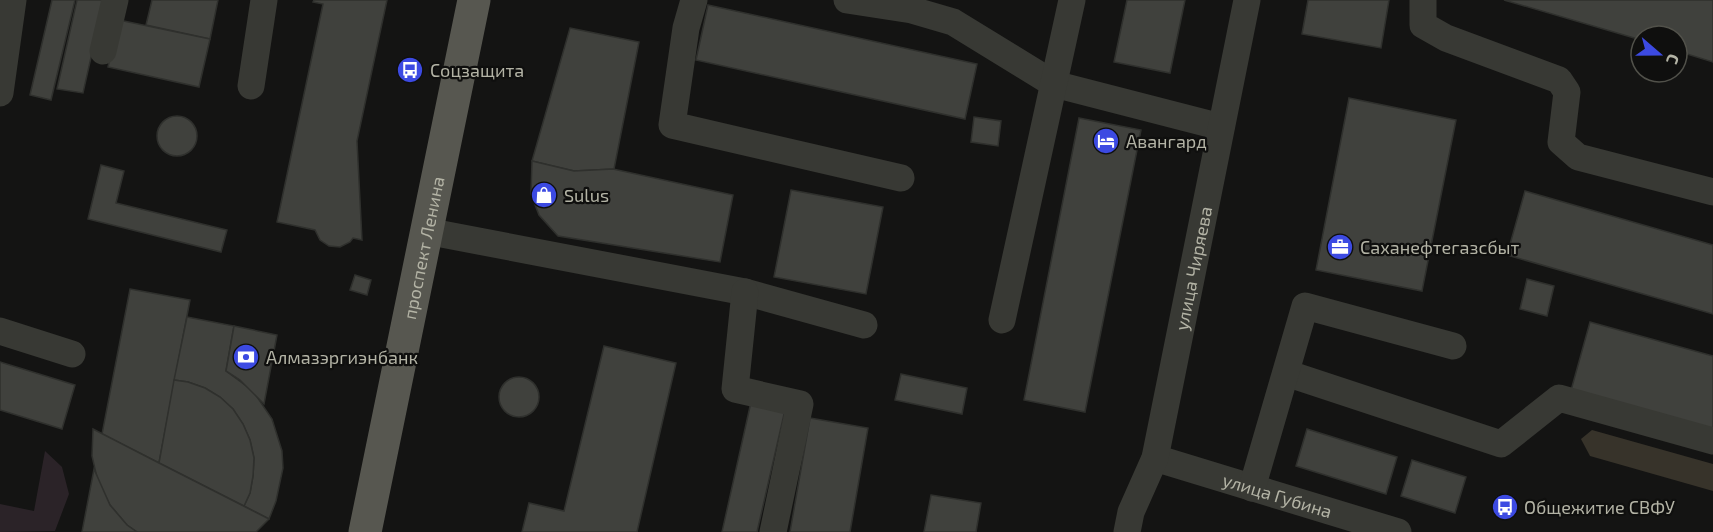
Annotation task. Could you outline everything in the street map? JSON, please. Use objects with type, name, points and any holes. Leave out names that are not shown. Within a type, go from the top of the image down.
[{"type":"main road","name":"проспект Ленина","points":[[365,532],[474,0]]},
{"type":"street","points":[[0,93],[13,0]]},
{"type":"street","points":[[103,51],[115,0]]},
{"type":"street","points":[[250,86],[264,0]]},
{"type":"street","points":[[694,0],[686,28],[672,125],[901,178]]},
{"type":"street","points":[[847,0],[912,10],[953,22],[1054,84],[1221,127]]},
{"type":"street","points":[[1002,320],[1072,0]]},
{"type":"street","name":"улица Чиряева","points":[[1126,532],[1131,512],[1155,458],[1247,0]]},
{"type":"street","points":[[1423,0],[1423,26],[1446,38],[1559,80],[1567,92],[1561,142],[1578,158],[1713,192]]},
{"type":"street","points":[[426,231],[745,292],[864,325]]},
{"type":"street","points":[[745,292],[735,389],[800,404],[772,532]]},
{"type":"street","points":[[1252,488],[1305,306],[1453,346]]},
{"type":"street","points":[[0,331],[72,354]]},
{"type":"street","points":[[1286,374],[1502,444],[1559,398],[1713,441]]},
{"type":"street","name":"улица Губина","points":[[1155,458],[1398,532]]},
{"type":"shaded area","points":[[1592,430],[1713,464],[1713,491],[1590,456],[1581,439]]},
{"type":"shaded area","points":[[45,451],[62,467],[69,494],[55,531],[0,532],[0,504],[34,511]]},
{"type":"building","points":[[52,0],[75,0],[51,100],[30,95]]},
{"type":"building","points":[[77,0],[104,0],[83,93],[57,89]]},
{"type":"building","points":[[152,0],[218,0],[210,39],[146,25]]},
{"type":"building","points":[[314,0],[387,0],[357,141],[362,240],[353,238],[340,247],[329,246],[320,240],[315,230],[277,222],[323,4],[313,2]]},
{"type":"building","points":[[1127,0],[1185,0],[1170,73],[1114,62]]},
{"type":"building","points":[[1308,0],[1389,0],[1381,48],[1302,34]]},
{"type":"building","points":[[1504,0],[1713,0],[1713,62],[1689,55],[1689,24],[1629,24],[1629,36]]},
{"type":"building","points":[[708,5],[977,64],[965,119],[696,60]]},
{"type":"building","points":[[119,20],[210,39],[199,87],[108,67]]},
{"type":"building","points":[[570,28],[639,42],[614,169],[574,171],[532,161]]},
{"type":"building","points":[[1349,98],[1456,120],[1422,291],[1316,270]]},
{"type":"building","points":[[177,116],[191,122],[197,136],[191,150],[177,156],[163,150],[157,136],[163,122]]},
{"type":"building","points":[[974,117],[1001,121],[998,146],[971,142]]},
{"type":"building","points":[[1079,118],[1141,130],[1085,412],[1024,400]]},
{"type":"building","points":[[532,161],[574,171],[613,169],[733,195],[720,262],[558,236],[539,215],[531,194]]},
{"type":"building","points":[[101,165],[124,171],[116,203],[227,230],[221,252],[88,219]]},
{"type":"building","points":[[791,190],[883,207],[866,294],[774,277]]},
{"type":"building","points":[[1525,191],[1713,245],[1713,314],[1507,255]]},
{"type":"building","points":[[355,275],[371,280],[367,295],[350,290]]},
{"type":"building","points":[[1527,279],[1554,286],[1547,316],[1520,309]]},
{"type":"building","points":[[130,289],[190,300],[159,463],[102,434]]},
{"type":"building","points":[[187,317],[234,326],[226,371],[253,391],[272,419],[282,451],[283,468],[276,501],[269,519],[244,506],[250,493],[254,458],[250,440],[233,409],[220,397],[205,388],[174,380]]},
{"type":"building","points":[[1590,322],[1713,356],[1713,434],[1570,394]]},
{"type":"building","points":[[234,326],[277,335],[264,404],[240,380],[226,371]]},
{"type":"building","points":[[604,346],[676,363],[637,532],[522,532],[529,503],[564,511]]},
{"type":"building","points":[[0,362],[75,385],[62,429],[0,410]]},
{"type":"building","points":[[901,374],[967,388],[962,414],[895,400]]},
{"type":"building","points":[[519,377],[533,383],[539,397],[533,411],[519,417],[505,411],[499,397],[505,383]]},
{"type":"building","points":[[174,380],[205,388],[220,397],[233,409],[243,424],[254,458],[250,493],[244,506],[159,463]]},
{"type":"building","points":[[751,402],[785,410],[757,532],[722,532]]},
{"type":"building","points":[[810,418],[868,428],[850,532],[790,532]]},
{"type":"building","points":[[93,429],[269,519],[256,532],[137,532],[127,525],[110,505],[98,482],[92,456]]},
{"type":"building","points":[[1307,429],[1397,457],[1386,494],[1296,466]]},
{"type":"building","points":[[1412,460],[1466,477],[1455,513],[1401,496]]},
{"type":"building","points":[[94,469],[110,505],[127,525],[137,532],[82,532]]},
{"type":"building","points":[[931,495],[981,503],[976,532],[924,532]]},
{"type":"place","name":"Соцзащита","points":[[410,70]]},
{"type":"place","name":"Авангард","points":[[1106,141]]},
{"type":"place","name":"Sulus","points":[[544,195]]},
{"type":"place","name":"Саханефтегазсбыт","points":[[1340,247]]},
{"type":"place","name":"Алмазэргиэнбанк","points":[[246,357]]},
{"type":"place","name":"Общежитие СВФУ","points":[[1505,507]]}]
